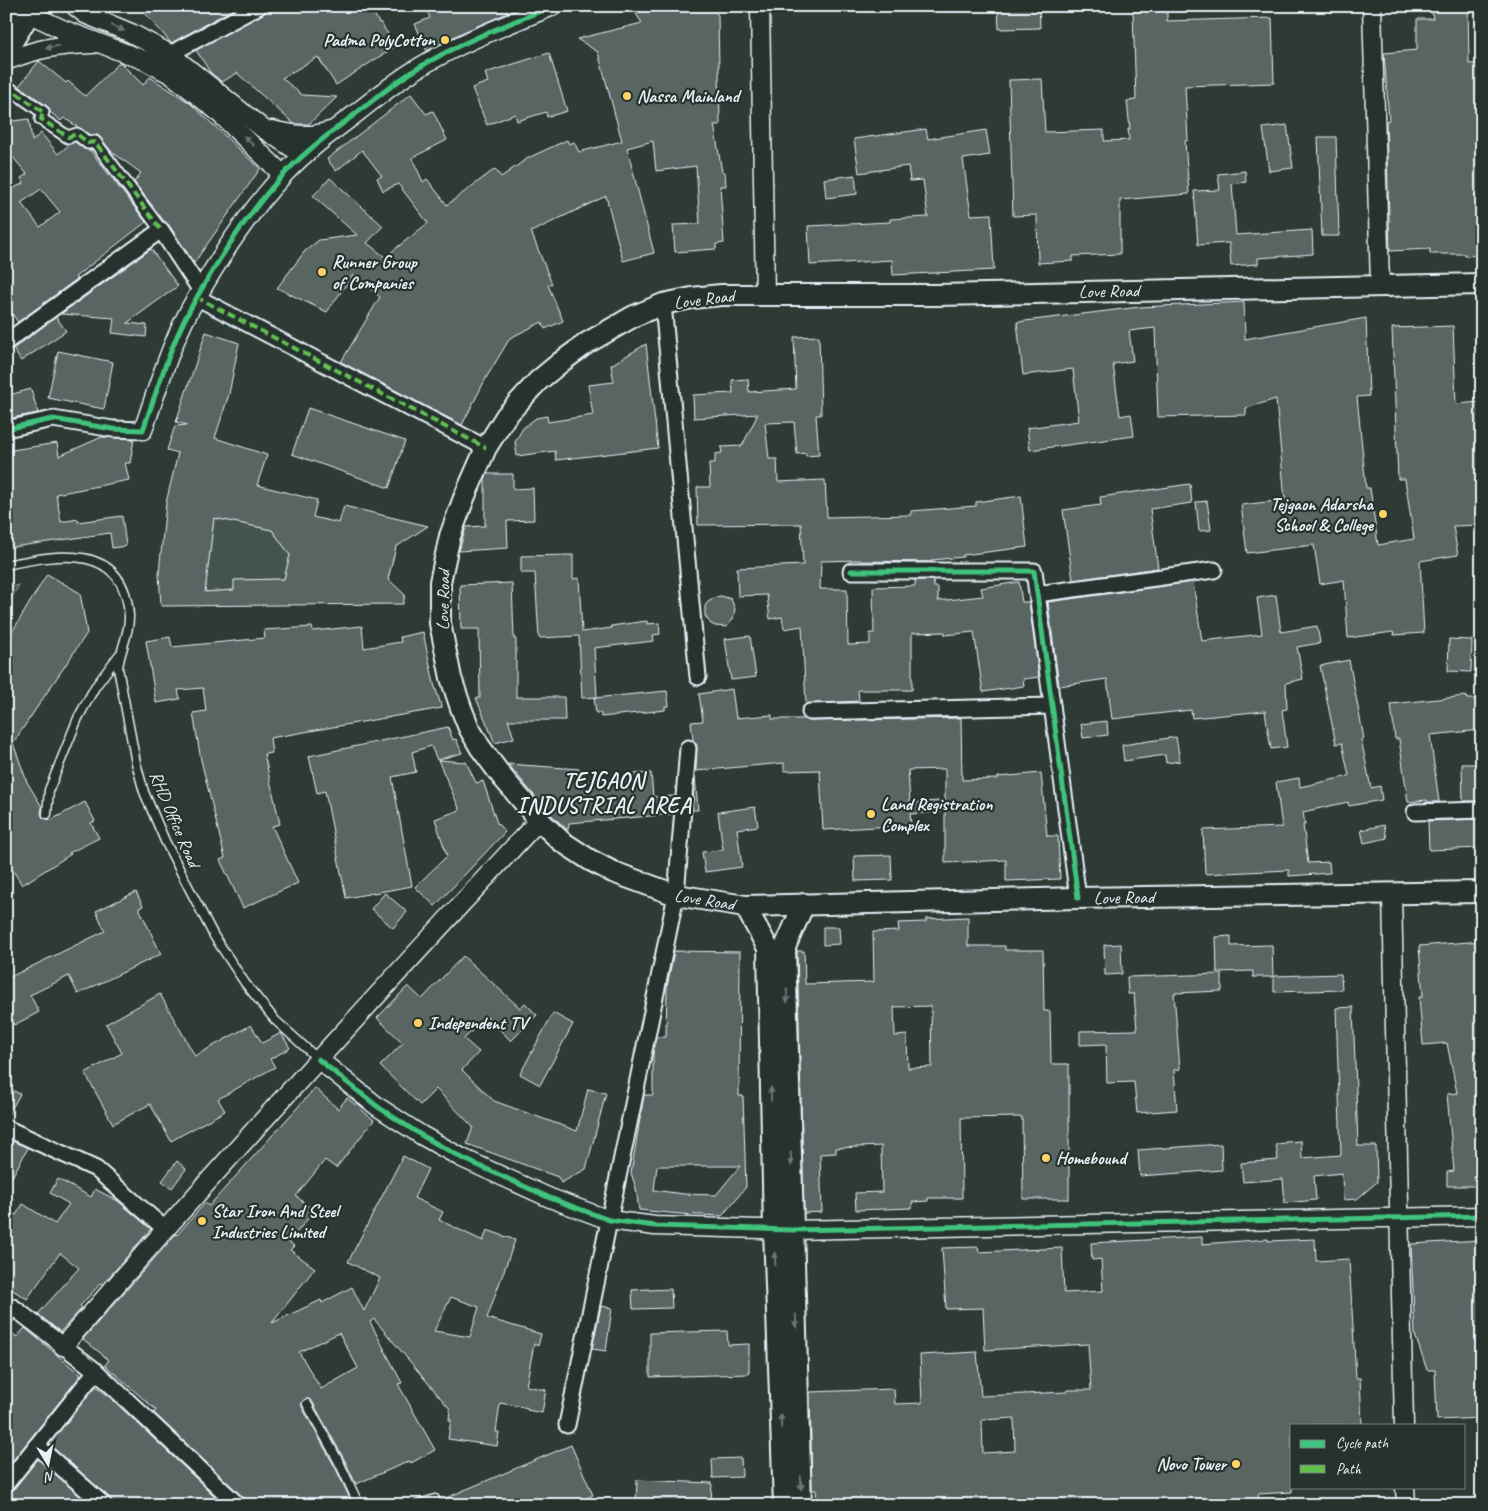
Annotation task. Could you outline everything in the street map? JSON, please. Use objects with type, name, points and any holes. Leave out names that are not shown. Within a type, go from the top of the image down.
[{"type":"main road","points":[[6,12],[27,9]]},
{"type":"main road","points":[[6,52],[27,9]]},
{"type":"main road","name":"Love Road","points":[[1482,284],[937,295],[721,295],[663,304],[634,316],[587,343],[538,381],[506,416],[486,448],[464,498],[450,536],[440,582],[440,623],[451,678],[460,708],[480,747],[503,778],[539,820],[561,841],[613,872],[676,895],[745,906],[1078,898],[1392,895],[1482,892]]},
{"type":"main road","points":[[784,1505],[784,1230],[777,948],[804,904]]},
{"type":"main road","points":[[745,906],[777,948]]},
{"type":"main road","points":[[784,1230],[801,1505]]},
{"type":"street","points":[[75,6],[85,14],[131,33],[170,54],[262,128],[303,155]]},
{"type":"street","points":[[170,54],[259,6]]},
{"type":"street","points":[[6,429],[54,419],[113,429],[143,430],[177,338],[199,294],[240,230],[283,175],[303,155],[414,70],[505,25],[553,6]]},
{"type":"street","points":[[760,6],[765,294]]},
{"type":"street","points":[[1372,6],[1380,285]]},
{"type":"street","points":[[27,9],[100,43],[146,61],[172,75],[217,111],[283,175]]},
{"type":"street","points":[[6,60],[59,45],[100,43]]},
{"type":"street","points":[[6,86],[43,112],[41,119],[68,137],[76,134],[88,143],[95,142],[161,230],[199,294],[486,448]]},
{"type":"street","points":[[262,128],[300,136],[314,136],[333,131]]},
{"type":"street","points":[[6,342],[161,230]]},
{"type":"street","points":[[663,304],[698,677]]},
{"type":"street","points":[[851,570],[1034,570],[1078,898]]},
{"type":"street","points":[[1037,594],[1214,570]]},
{"type":"street","points":[[810,712],[1052,706]]},
{"type":"street","points":[[567,1425],[676,895],[688,748]]},
{"type":"street","points":[[1415,812],[1482,810]]},
{"type":"street","points":[[64,1346],[165,1229],[318,1059],[539,820]]},
{"type":"street","points":[[1392,895],[1404,1424]]},
{"type":"street","points":[[318,1059],[378,1107],[421,1135],[462,1158],[550,1198],[609,1220],[655,1226],[784,1230],[1482,1216]]},
{"type":"street","points":[[6,1128],[96,1169],[165,1229]]},
{"type":"street","points":[[6,1316],[13,1307],[96,1371],[238,1505]]},
{"type":"street","points":[[6,1484],[96,1371]]},
{"type":"street","points":[[37,1446],[104,1505]]},
{"type":"street","points":[[1406,1488],[1406,1505]]},
{"type":"lane","name":"RHD Office Road","points":[[6,565],[40,558],[63,556],[92,559],[112,571],[124,588],[129,616],[126,635],[119,655],[118,668],[136,763],[144,792],[165,841],[214,936],[245,983],[275,1020],[318,1059]]},
{"type":"lane","points":[[47,814],[49,790],[78,718],[95,687],[119,655]]},
{"type":"lane","points":[[308,1404],[340,1464],[359,1505]]},
{"type":"lane","points":[[417,1505],[435,1499],[437,1505]]},
{"type":"shaded area","points":[[214,518],[272,530],[290,555],[284,579],[235,580],[234,590],[205,592]]},
{"type":"shaded area","points":[[19,585],[6,608],[6,588]]},
{"type":"building","points":[[152,6],[239,6],[171,43],[145,13]]},
{"type":"building","points":[[274,6],[370,6],[379,23],[396,46],[336,85],[318,57],[282,78],[302,95],[337,97],[309,124],[294,124],[237,73],[222,82],[210,72],[196,50],[263,14]]},
{"type":"building","name":"Padma PolyCotton","points":[[425,6],[524,6],[461,33],[427,51],[415,24],[430,18]]},
{"type":"building","points":[[631,6],[710,6],[718,15],[720,125],[714,125],[722,172],[725,172],[726,186],[720,186],[724,243],[716,244],[716,249],[675,252],[673,225],[700,224],[696,166],[656,171],[653,141],[627,148],[654,253],[623,261],[606,196],[531,232],[552,284],[548,285],[563,321],[545,329],[542,322],[510,338],[486,378],[462,425],[341,362],[380,297],[353,275],[327,312],[277,288],[305,251],[319,240],[357,235],[313,196],[330,178],[383,226],[367,243],[385,257],[428,223],[398,184],[383,191],[377,178],[382,176],[362,150],[336,171],[327,159],[411,94],[426,114],[433,111],[447,140],[412,158],[423,182],[427,179],[447,205],[495,169],[501,177],[528,158],[567,140],[569,144],[574,142],[579,152],[622,141],[598,52],[577,39],[642,23]]},
{"type":"building","points":[[998,6],[1039,6],[1040,28],[999,29]]},
{"type":"building","points":[[1432,6],[1468,6],[1469,64],[1482,63],[1482,255],[1430,254],[1430,249],[1390,251],[1386,121],[1389,120],[1384,53],[1417,50],[1417,19],[1433,19]]},
{"type":"building","points":[[1167,10],[1167,21],[1272,18],[1274,83],[1185,86],[1188,140],[1185,141],[1189,194],[1120,200],[1120,254],[1073,256],[1073,261],[1038,263],[1037,215],[1013,216],[1009,80],[1042,79],[1045,132],[1104,130],[1104,141],[1129,140],[1128,129],[1130,129],[1127,101],[1136,100],[1133,11]]},
{"type":"building","points":[[549,53],[567,111],[547,117],[546,112],[517,121],[515,114],[487,125],[472,88],[488,82],[485,73]]},
{"type":"building","points":[[39,61],[66,83],[68,81],[85,96],[120,62],[143,85],[150,77],[190,103],[260,169],[194,263],[169,225],[134,182],[141,173],[112,152],[98,135],[90,135],[64,118],[61,121],[50,112],[47,106],[19,86]]},
{"type":"building","points":[[29,119],[32,141],[41,133],[58,154],[75,142],[84,149],[90,150],[146,222],[75,277],[77,279],[18,322],[6,305],[6,227],[11,224],[6,215],[6,192],[24,183],[21,178],[27,174],[6,149],[6,122]],"holes":[[[41,189],[60,212],[40,227],[21,203]]]},
{"type":"building","points":[[1287,125],[1293,168],[1269,171],[1263,128]]},
{"type":"building","points":[[926,129],[928,139],[986,130],[990,155],[963,159],[971,215],[991,214],[994,270],[893,275],[892,260],[810,265],[808,226],[890,222],[890,219],[928,217],[923,180],[910,181],[908,166],[859,173],[854,139]]},
{"type":"building","points":[[1318,137],[1336,137],[1339,236],[1322,236]]},
{"type":"building","points":[[1245,171],[1246,182],[1232,184],[1236,235],[1312,230],[1313,254],[1258,258],[1258,264],[1231,266],[1229,243],[1198,245],[1194,191],[1220,190],[1218,174]]},
{"type":"building","points":[[855,175],[857,194],[826,198],[824,179]]},
{"type":"building","points":[[151,249],[178,286],[127,323],[147,325],[146,337],[112,333],[114,318],[61,314]]},
{"type":"building","points":[[1244,302],[1245,339],[1366,318],[1369,396],[1357,397],[1366,488],[1370,488],[1378,545],[1414,539],[1405,479],[1398,479],[1392,328],[1453,326],[1456,404],[1482,402],[1482,525],[1453,526],[1458,555],[1420,561],[1424,633],[1394,635],[1393,632],[1348,638],[1344,580],[1320,584],[1314,545],[1247,553],[1241,505],[1285,500],[1276,399],[1246,408],[1246,415],[1158,417],[1155,328],[1129,331],[1133,361],[1113,364],[1120,416],[1131,414],[1134,436],[1030,450],[1027,428],[1079,421],[1073,369],[1023,375],[1017,322],[1140,307]]},
{"type":"building","points":[[56,317],[66,331],[21,361],[13,349]]},
{"type":"building","points":[[206,332],[239,343],[229,394],[215,438],[267,455],[257,485],[317,500],[313,517],[339,523],[344,506],[428,526],[396,547],[388,579],[405,595],[403,604],[161,606],[159,573],[166,503],[178,453],[167,450],[175,426],[187,425],[176,422]],"holes":[[[214,518],[272,530],[290,555],[284,579],[234,580],[234,590],[205,592]]]},
{"type":"building","points":[[819,336],[821,415],[816,415],[819,455],[806,456],[806,453],[797,454],[794,422],[765,423],[769,459],[777,459],[778,482],[825,480],[827,517],[911,515],[911,511],[976,506],[976,502],[1021,496],[1027,547],[963,555],[963,557],[932,560],[932,562],[821,561],[820,589],[847,589],[848,645],[870,644],[870,633],[874,633],[873,587],[915,586],[915,580],[933,580],[934,587],[938,587],[938,601],[983,596],[981,588],[1019,582],[1022,602],[1029,602],[1039,677],[1023,679],[1024,686],[983,692],[974,632],[945,635],[945,632],[912,633],[912,690],[858,690],[859,701],[806,704],[802,626],[784,629],[782,617],[770,619],[767,595],[738,596],[737,568],[803,565],[801,524],[698,525],[697,487],[710,487],[709,463],[715,463],[715,454],[722,453],[721,447],[742,446],[758,414],[694,418],[693,395],[733,393],[732,380],[748,379],[749,392],[796,389],[794,337]]},
{"type":"building","points":[[646,344],[658,448],[556,460],[555,451],[517,456],[515,442],[523,428],[536,418],[547,416],[548,422],[593,415],[588,385],[614,382],[611,365]]},
{"type":"building","points":[[58,351],[113,362],[104,409],[48,398]]},
{"type":"building","points":[[31,389],[38,413],[6,419],[6,396]]},
{"type":"building","points":[[308,408],[405,441],[389,488],[292,454]]},
{"type":"building","points":[[102,437],[134,439],[130,463],[125,463],[129,480],[56,494],[61,522],[78,519],[78,522],[122,516],[126,546],[112,548],[110,533],[6,548],[6,530],[10,529],[6,510],[6,451],[57,443],[59,456]]},
{"type":"building","points":[[487,474],[513,474],[513,489],[533,488],[534,520],[507,521],[508,548],[459,551],[466,527],[485,526],[485,479]]},
{"type":"building","points":[[1190,484],[1192,503],[1150,509],[1158,568],[1073,580],[1063,510],[1101,505],[1100,497]]},
{"type":"building","points":[[1207,501],[1211,530],[1199,531],[1196,502]]},
{"type":"building","points":[[573,555],[573,579],[579,578],[582,632],[647,621],[647,624],[659,623],[660,634],[653,635],[654,641],[594,648],[597,697],[582,698],[579,636],[539,638],[535,573],[521,573],[521,556]]},
{"type":"building","points":[[47,574],[80,593],[87,633],[13,743],[27,782],[42,807],[41,814],[43,818],[51,820],[85,802],[95,821],[91,823],[99,838],[69,853],[71,854],[22,885],[6,859],[6,642]]},
{"type":"building","points":[[1193,582],[1202,641],[1262,634],[1257,598],[1276,595],[1281,632],[1317,626],[1320,643],[1297,647],[1303,679],[1286,683],[1287,709],[1282,710],[1287,747],[1271,749],[1265,711],[1192,718],[1191,710],[1112,719],[1107,679],[1059,686],[1048,602]]},
{"type":"building","points":[[512,583],[514,639],[516,639],[516,697],[564,697],[565,720],[508,720],[514,738],[495,743],[476,698],[480,698],[479,629],[461,629],[460,585]]},
{"type":"building","points":[[721,596],[731,599],[735,609],[733,619],[727,627],[711,624],[705,616],[705,606],[708,602]]},
{"type":"building","points":[[362,626],[364,648],[401,642],[400,637],[423,632],[434,684],[442,708],[270,738],[272,753],[264,754],[280,824],[272,826],[298,883],[243,908],[220,860],[225,858],[201,760],[193,713],[206,711],[203,688],[178,690],[180,699],[156,703],[146,641],[170,637],[172,647],[265,638],[264,630],[312,627],[313,631]]},
{"type":"building","points":[[750,636],[756,677],[731,680],[725,639]]},
{"type":"building","points":[[1449,639],[1472,640],[1471,672],[1448,671]]},
{"type":"building","points":[[1349,660],[1364,739],[1361,739],[1371,788],[1380,786],[1382,800],[1349,806],[1348,802],[1303,812],[1308,863],[1329,862],[1330,873],[1289,876],[1289,870],[1205,874],[1203,830],[1282,827],[1276,782],[1299,778],[1300,787],[1349,776],[1342,743],[1336,744],[1320,666]]},
{"type":"building","points":[[732,689],[736,718],[772,715],[772,719],[804,719],[810,721],[961,718],[962,780],[998,779],[998,777],[1041,773],[1047,836],[1058,836],[1060,879],[1006,881],[1006,860],[945,863],[945,769],[908,770],[910,803],[939,801],[940,812],[910,814],[911,825],[823,830],[820,770],[784,771],[784,763],[696,771],[697,748],[693,740],[691,722],[703,721],[699,694]]},
{"type":"building","points":[[667,691],[669,706],[665,706],[665,710],[601,717],[601,713],[596,713],[594,698]]},
{"type":"building","points":[[1466,696],[1467,699],[1482,699],[1482,730],[1430,735],[1439,802],[1427,802],[1427,800],[1408,802],[1399,739],[1395,739],[1391,704]]},
{"type":"building","points":[[1107,721],[1108,735],[1083,738],[1081,724]]},
{"type":"building","points":[[448,727],[453,740],[456,739],[462,753],[437,760],[431,746],[412,752],[416,772],[392,777],[412,886],[346,898],[325,791],[317,793],[309,756]]},
{"type":"building","points":[[1176,737],[1180,761],[1166,763],[1165,755],[1124,761],[1122,745]]},
{"type":"building","points":[[438,760],[466,762],[476,783],[483,781],[497,823],[505,832],[435,906],[415,887],[447,856],[435,819],[460,810]]},
{"type":"building","points":[[508,764],[579,769],[580,782],[629,778],[629,774],[651,773],[653,797],[675,796],[673,814],[569,823],[568,830],[548,812]]},
{"type":"building","points":[[1462,764],[1482,764],[1482,801],[1463,801]]},
{"type":"building","points":[[695,776],[698,810],[692,810]]},
{"type":"building","points":[[755,807],[758,826],[737,829],[742,867],[705,872],[702,852],[723,850],[718,812]]},
{"type":"building","points":[[1482,819],[1482,848],[1429,850],[1428,821]]},
{"type":"building","points":[[1384,825],[1387,838],[1364,843],[1361,830]]},
{"type":"building","points":[[891,855],[892,880],[855,881],[854,856]]},
{"type":"building","points":[[136,892],[143,906],[139,908],[161,954],[78,994],[69,976],[30,995],[39,1012],[14,1025],[6,1009],[6,979],[105,931],[96,911]]},
{"type":"building","points":[[385,893],[407,912],[393,928],[371,909]]},
{"type":"building","points":[[968,917],[968,946],[1005,946],[1005,950],[1043,950],[1044,1011],[1050,1011],[1051,1064],[1069,1064],[1069,1199],[1023,1199],[1022,1117],[961,1118],[962,1198],[928,1198],[928,1201],[912,1202],[912,1208],[856,1210],[855,1193],[882,1192],[881,1146],[836,1148],[836,1153],[820,1154],[822,1212],[804,1213],[797,951],[804,951],[805,984],[874,982],[873,932],[899,931],[898,923],[926,922],[926,919]],"holes":[[[931,1006],[932,1067],[908,1068],[907,1035],[895,1036],[894,1007]]]},
{"type":"building","points":[[823,927],[839,927],[840,944],[823,945]]},
{"type":"building","points":[[1231,936],[1231,946],[1272,945],[1273,977],[1253,977],[1253,971],[1217,972],[1216,937]]},
{"type":"building","points":[[1482,941],[1482,1186],[1447,1186],[1447,1172],[1454,1171],[1447,1094],[1457,1093],[1447,1043],[1423,1045],[1419,997],[1423,997],[1419,946]]},
{"type":"building","points":[[1121,944],[1122,974],[1105,975],[1104,945]]},
{"type":"building","points":[[674,951],[740,952],[739,1096],[743,1096],[746,1187],[722,1216],[639,1210],[636,1188],[631,1173],[644,1095],[653,1095],[653,1051],[656,1037],[666,1037],[667,987]],"holes":[[[657,1166],[740,1166],[716,1195],[683,1194],[654,1190]]]},
{"type":"building","points":[[463,956],[520,1008],[525,1003],[537,1015],[511,1041],[486,1016],[464,1039],[479,1052],[462,1070],[494,1101],[577,1131],[588,1089],[606,1093],[586,1169],[561,1183],[558,1177],[467,1144],[473,1127],[436,1089],[420,1105],[380,1066],[403,1043],[377,1018],[408,986],[422,999]]},
{"type":"building","points":[[1222,974],[1222,991],[1174,993],[1180,1069],[1174,1070],[1177,1110],[1137,1113],[1134,1082],[1107,1083],[1106,1044],[1080,1045],[1080,1031],[1137,1030],[1134,994],[1128,994],[1127,977]]},
{"type":"building","points":[[1341,974],[1342,990],[1274,992],[1274,976]]},
{"type":"building","points":[[160,994],[195,1056],[251,1025],[262,1043],[281,1033],[290,1048],[270,1059],[275,1067],[218,1099],[225,1111],[171,1141],[150,1104],[113,1124],[85,1073],[122,1053],[106,1024]]},
{"type":"building","points":[[1353,1007],[1358,1146],[1376,1146],[1377,1182],[1357,1199],[1343,1200],[1342,1173],[1314,1176],[1316,1200],[1285,1203],[1283,1179],[1243,1182],[1241,1163],[1278,1160],[1276,1144],[1285,1142],[1301,1141],[1302,1158],[1341,1155],[1336,1008]]},
{"type":"building","points":[[553,1013],[573,1024],[540,1085],[520,1074]]},
{"type":"building","points":[[6,1087],[20,1094],[6,1119]]},
{"type":"building","points":[[315,1088],[338,1109],[347,1098],[374,1120],[336,1168],[325,1160],[296,1196],[314,1211],[289,1242],[294,1246],[290,1250],[315,1268],[272,1323],[321,1300],[322,1303],[352,1287],[364,1311],[380,1278],[348,1262],[403,1156],[428,1169],[414,1198],[443,1212],[439,1220],[483,1241],[487,1230],[515,1240],[487,1318],[541,1334],[538,1346],[534,1344],[526,1386],[546,1390],[542,1413],[527,1410],[528,1408],[500,1403],[496,1432],[499,1432],[497,1446],[448,1439],[451,1420],[449,1420],[450,1409],[374,1319],[370,1322],[402,1383],[398,1384],[435,1450],[411,1463],[410,1461],[356,1484],[312,1401],[305,1399],[302,1402],[302,1407],[335,1467],[353,1505],[247,1505],[244,1498],[154,1413],[156,1410],[105,1365],[109,1360],[83,1339],[205,1203],[209,1206]],"holes":[[[451,1297],[479,1307],[470,1337],[434,1331]],[[339,1333],[358,1368],[321,1389],[299,1352]]]},
{"type":"building","points":[[6,1138],[28,1148],[6,1188]]},
{"type":"building","points":[[1221,1144],[1222,1170],[1140,1176],[1138,1150]]},
{"type":"building","points":[[177,1161],[186,1169],[172,1188],[162,1181]]},
{"type":"building","points":[[58,1179],[91,1197],[95,1189],[118,1201],[151,1229],[103,1284],[101,1283],[80,1306],[82,1308],[60,1332],[38,1314],[79,1268],[60,1253],[27,1299],[6,1286],[6,1211],[16,1215],[23,1204],[55,1224],[69,1204],[50,1193]]},
{"type":"building","points":[[1202,1237],[1202,1244],[1268,1239],[1268,1241],[1315,1239],[1316,1261],[1349,1259],[1356,1378],[1360,1378],[1362,1424],[1290,1424],[1290,1488],[1292,1488],[1292,1492],[1258,1494],[1259,1505],[817,1505],[816,1490],[812,1490],[810,1392],[894,1389],[895,1404],[922,1403],[920,1355],[977,1352],[981,1396],[1091,1390],[1088,1344],[985,1350],[983,1308],[946,1309],[942,1248],[978,1247],[979,1252],[1062,1248],[1064,1293],[1103,1291],[1101,1259],[1092,1260],[1091,1243]],"holes":[[[1014,1418],[1015,1451],[983,1453],[982,1420]]]},
{"type":"building","points":[[1482,1240],[1482,1418],[1437,1420],[1435,1370],[1427,1370],[1415,1335],[1411,1244]]},
{"type":"building","points":[[671,1289],[672,1308],[633,1309],[632,1290]]},
{"type":"building","points":[[601,1306],[612,1308],[606,1351],[592,1349]]},
{"type":"building","points":[[25,1328],[81,1375],[6,1469],[6,1329],[17,1337]]},
{"type":"building","points":[[727,1331],[728,1345],[749,1344],[749,1374],[650,1377],[650,1333]]},
{"type":"building","points":[[96,1386],[224,1505],[113,1505],[110,1498],[49,1444]]},
{"type":"building","points":[[571,1445],[593,1495],[571,1505],[442,1505],[441,1500]]},
{"type":"building","points":[[741,1458],[742,1477],[713,1478],[712,1459]]},
{"type":"building","points":[[38,1459],[90,1505],[36,1505],[29,1499],[25,1505],[6,1505],[6,1493],[13,1490]]},
{"type":"building","points":[[637,1480],[712,1483],[711,1505],[636,1505]]},
{"type":"marked path","points":[[6,86],[43,112],[41,119],[68,137],[77,134],[88,143],[95,142],[161,230]]},
{"type":"marked path","points":[[196,297],[486,448]]},
{"type":"cycle path","points":[[6,429],[53,419],[113,429],[143,430],[167,362],[188,313],[238,232],[285,173],[327,135],[399,80],[431,60],[500,27],[553,6]]},
{"type":"cycle path","points":[[851,571],[1034,571],[1078,898]]},
{"type":"cycle path","points":[[318,1059],[378,1107],[421,1135],[462,1158],[550,1198],[609,1220],[655,1226],[793,1230],[1482,1216]]},
{"type":"place","name":"Padma PolyCotton","points":[[445,40]]},
{"type":"place","name":"Nassa Mainland","points":[[627,96]]},
{"type":"place","name":"Runner Group of Companies","points":[[322,272]]},
{"type":"place","name":"Tejgaon Adarsha School & College","points":[[1383,514]]},
{"type":"place","name":"Land Registration Complex","points":[[871,814]]},
{"type":"place","name":"Independent TV","points":[[418,1023]]},
{"type":"place","name":"Homebound","points":[[1046,1158]]},
{"type":"place","name":"Star Iron And Steel Industries Limited","points":[[202,1221]]},
{"type":"place","name":"Novo Tower","points":[[1236,1464]]},
{"type":"district","name":"TEJGAON INDUSTRIAL AREA","points":[[604,794]]}]
